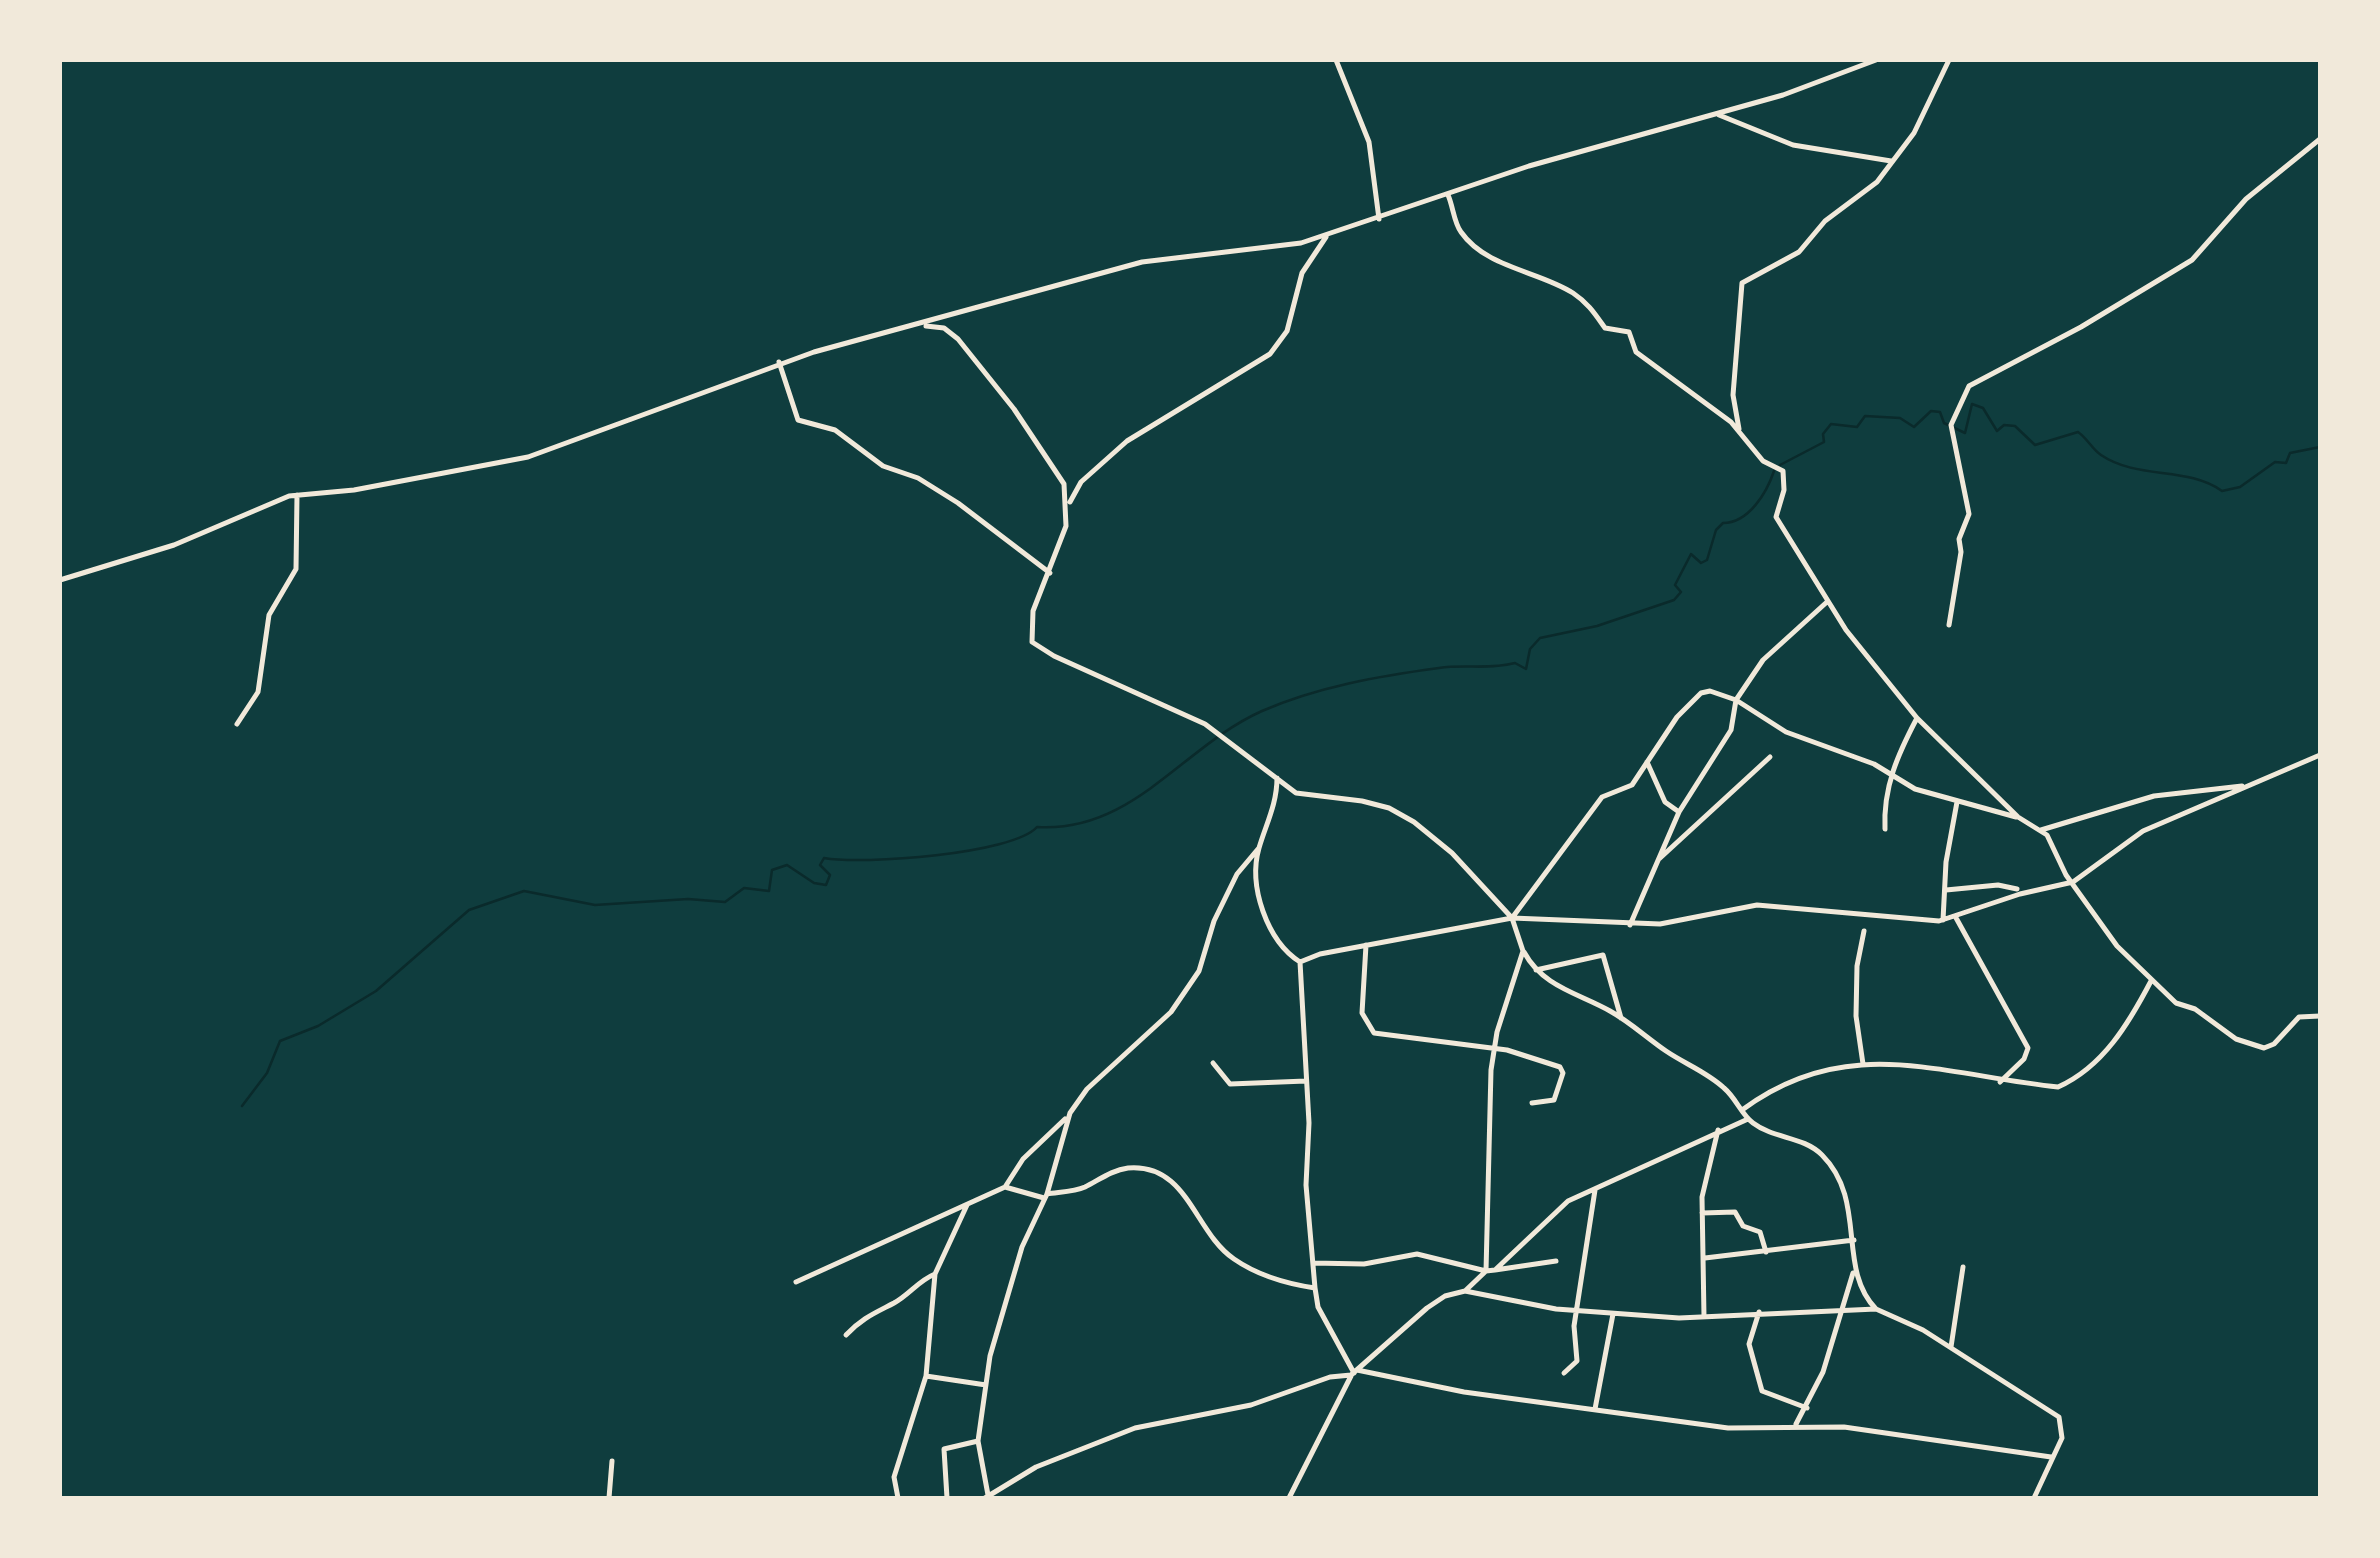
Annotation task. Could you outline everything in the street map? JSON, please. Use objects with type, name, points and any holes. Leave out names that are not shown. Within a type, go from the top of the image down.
[{"type":"street","points":[[1336,60],[1369,142],[1379,219]]},
{"type":"street","points":[[60,580],[174,545],[264,504],[297,495],[354,490],[528,457],[779,362],[1142,262],[1288,246],[1328,235],[1529,166],[1719,115],[1876,60]]},
{"type":"street","points":[[1740,430],[1733,395],[1742,283],[1799,252],[1825,221],[1877,182],[1914,134],[1948,60]]},
{"type":"street","points":[[1719,115],[1793,145],[1891,161]]},
{"type":"street","points":[[1949,624],[1961,552],[1959,539],[1969,514],[1951,425],[1969,386],[2072,332],[2192,260],[2246,200],[2320,138]]},
{"type":"street","points":[[1448,195],[1463,234],[1512,268],[1575,294],[1595,310],[1604,328],[1630,332],[1636,352],[1740,430],[1762,460],[1783,470],[1784,490],[1776,516],[1846,630],[1917,718],[2018,817],[2041,830],[2117,946],[2151,981],[2223,1032],[2264,1048],[2274,1044],[2299,1017],[2320,1016]]},
{"type":"street","points":[[1328,235],[1302,274],[1287,331],[1270,354],[1202,391],[1127,441],[1081,482],[1067,512],[1030,630],[1040,649],[1206,724],[1310,798],[1362,801],[1389,808],[1414,822],[1452,853],[1512,918],[1536,970],[1571,995],[1621,1018],[1670,1054],[1712,1077],[1748,1119],[1812,1147],[1829,1163],[1848,1205],[1854,1270],[1862,1295],[1876,1309],[1950,1347],[2059,1417],[2062,1438],[2034,1498]]},
{"type":"street","points":[[918,325],[953,334],[1014,409],[1064,484],[1067,512]]},
{"type":"street","points":[[779,362],[798,420],[835,430],[884,466],[918,478],[1050,572]]},
{"type":"street","points":[[237,724],[258,692],[263,642],[274,602],[296,570],[297,495]]},
{"type":"street","points":[[1630,925],[1679,812],[1731,730],[1736,700],[1762,660],[1828,600]]},
{"type":"street","points":[[1512,918],[1602,797],[1632,785],[1677,717],[1701,693],[1710,691],[1736,700],[1786,732],[1858,757],[1891,776],[1957,802],[2018,817]]},
{"type":"street","points":[[1886,828],[1891,776],[1917,718]]},
{"type":"street","points":[[1300,962],[1366,945],[1512,918],[1660,924],[1757,905],[1943,920],[2073,882],[2142,831],[2320,755]]},
{"type":"street","points":[[1657,862],[1770,756]]},
{"type":"street","points":[[1647,762],[1666,802],[1679,812]]},
{"type":"street","points":[[796,1282],[1005,1187],[1023,1159],[1070,1113],[1087,1089],[1171,1012],[1199,971],[1214,921],[1238,874],[1258,849],[1271,816],[1277,778]]},
{"type":"street","points":[[2041,830],[2154,796],[2247,786]]},
{"type":"street","points":[[1943,920],[1957,802]]},
{"type":"street","points":[[1258,849],[1258,885],[1267,920],[1278,944],[1300,962],[1306,1185],[1318,1307],[1354,1373]]},
{"type":"street","points":[[1945,890],[1998,885],[2016,889]]},
{"type":"street","points":[[1955,916],[2028,1048],[2024,1059],[2000,1082]]},
{"type":"street","points":[[1863,1064],[1856,1016],[1856,966],[1864,931]]},
{"type":"street","points":[[1366,945],[1362,1012],[1374,1033],[1496,1050],[1560,1067],[1563,1072],[1554,1100],[1532,1102]]},
{"type":"street","points":[[1465,1291],[1486,1272],[1497,1032],[1524,951]]},
{"type":"street","points":[[1536,970],[1604,956],[1621,1018]]},
{"type":"street","points":[[1742,1110],[1792,1077],[1863,1064],[1931,1065],[2000,1082],[2058,1086],[2080,1077],[2110,1048],[2151,981]]},
{"type":"street","points":[[1214,1063],[1230,1084],[1306,1081]]},
{"type":"street","points":[[1070,1113],[1045,1196],[1005,1302],[986,1385],[978,1442],[987,1498],[1036,1467],[1134,1428],[1251,1404],[1354,1373],[1464,1392],[1748,1430],[1796,1424],[1911,1433],[2052,1457]]},
{"type":"street","points":[[1495,1270],[1568,1201],[1748,1119]]},
{"type":"street","points":[[1704,1317],[1702,1213],[1718,1130]]},
{"type":"street","points":[[1005,1187],[1045,1196],[1082,1188],[1124,1168],[1155,1171],[1180,1189],[1219,1246],[1235,1260],[1315,1288]]},
{"type":"street","points":[[1564,1372],[1577,1360],[1574,1339],[1595,1190]]},
{"type":"street","points":[[898,1498],[894,1477],[926,1376],[936,1274],[967,1205]]},
{"type":"street","points":[[1702,1213],[1735,1212],[1743,1226],[1760,1232],[1766,1252]]},
{"type":"street","points":[[1705,1258],[1854,1240]]},
{"type":"street","points":[[1314,1263],[1379,1262],[1417,1254],[1486,1272],[1556,1261]]},
{"type":"street","points":[[1950,1347],[1964,1267]]},
{"type":"street","points":[[1796,1424],[1807,1408],[1854,1270]]},
{"type":"street","points":[[846,1335],[872,1311],[894,1303],[920,1280],[936,1274]]},
{"type":"street","points":[[1290,1498],[1354,1373],[1445,1296],[1465,1291],[1578,1312],[1704,1317],[1876,1309]]},
{"type":"street","points":[[1759,1312],[1749,1344],[1762,1391],[1807,1408]]},
{"type":"street","points":[[1596,1409],[1613,1314]]},
{"type":"street","points":[[926,1376],[986,1385]]},
{"type":"street","points":[[947,1498],[944,1449],[978,1442]]},
{"type":"street","points":[[610,1498],[612,1461]]},
{"type":"waterway","points":[[1780,465],[1824,442],[1823,434],[1831,424],[1857,427],[1865,416],[1900,418],[1914,427],[1931,411],[1940,412],[1944,423],[1965,433],[1972,404],[1983,408],[1997,431],[2004,425],[2015,426],[2035,445],[2078,432],[2098,453],[2115,463],[2194,478],[2222,491],[2240,487],[2275,462],[2286,463],[2290,453],[2320,447]]},
{"type":"waterway","points":[[242,1106],[267,1073],[280,1041],[318,1026],[376,991],[469,910],[524,891],[595,905],[688,899],[725,902],[744,888],[769,891],[772,870],[787,865],[814,883],[826,885],[830,875],[820,865],[824,858],[870,860],[969,851],[1023,836],[1037,827],[1071,825],[1102,816],[1130,802],[1234,726],[1304,695],[1439,668],[1515,663],[1526,669],[1530,649],[1540,638],[1597,626],[1674,600],[1681,592],[1675,585],[1691,554],[1701,563],[1707,560],[1716,530],[1749,512],[1762,497],[1774,471]]}]
